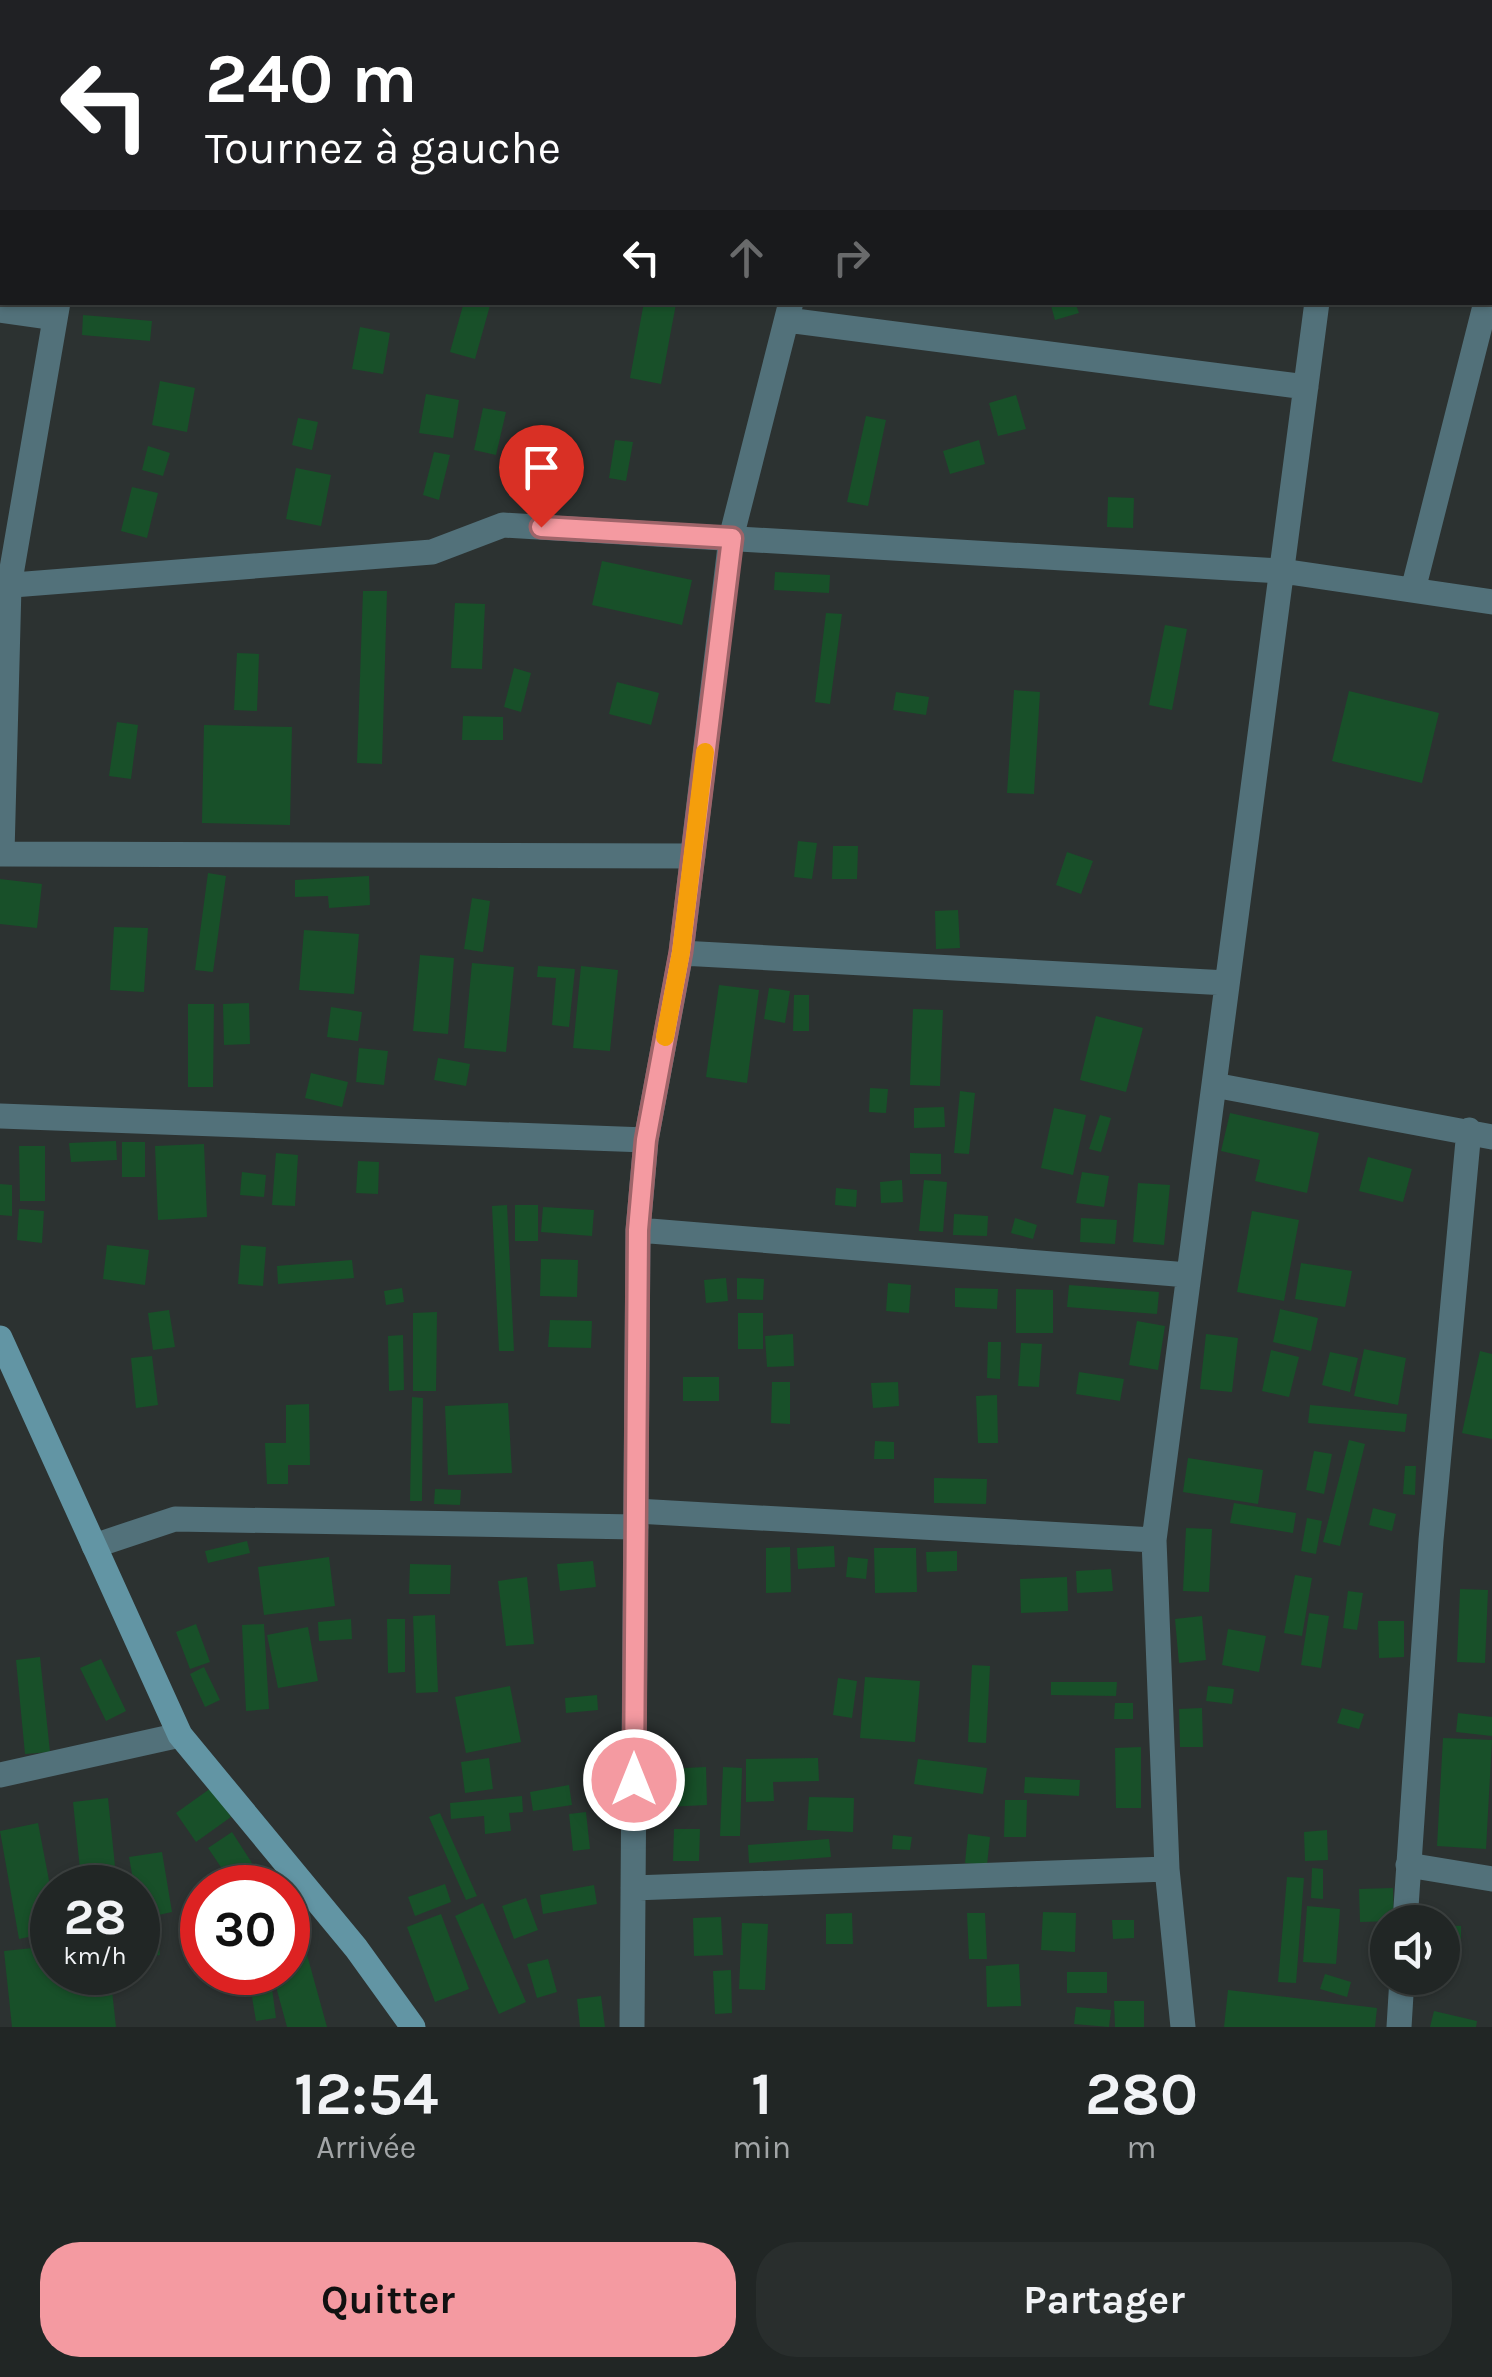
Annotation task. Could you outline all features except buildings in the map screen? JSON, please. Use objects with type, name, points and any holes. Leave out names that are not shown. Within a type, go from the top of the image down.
[{"type":"street","points":[[1183,2027],[1167,1869],[1154,1540],[1317,305]]},
{"type":"street","points":[[1413,590],[1485,305]]},
{"type":"street","points":[[0,310],[56,310],[5,586],[1,854],[692,856]]},
{"type":"street","points":[[632,2027],[638,1230],[646,1140],[681,952],[732,538],[789,312],[1306,387]]},
{"type":"street","points":[[5,586],[432,552],[503,525],[1282,571],[1492,602]]},
{"type":"street","points":[[681,952],[1227,982]]},
{"type":"street","points":[[1214,1085],[1480,1133],[1431,1540],[1406,1905]]},
{"type":"street","points":[[0,1116],[646,1140]]},
{"type":"street","points":[[638,1230],[1188,1275]]},
{"type":"street","points":[[0,1338],[180,1735],[356,1948],[413,2027]]},
{"type":"street","points":[[94,1546],[175,1519],[636,1519],[1154,1540]]},
{"type":"street","points":[[0,1775],[180,1735]]},
{"type":"street","points":[[1408,1866],[1492,1879]]},
{"type":"street","points":[[634,1888],[1167,1869]]},
{"type":"street","points":[[1399,2027],[1401,1995]]},
{"type":"slow traffic","points":[[665,1037],[681,952],[705,752]]},
{"type":"route","points":[[541,527],[732,538],[681,952],[646,1140],[638,1230],[634,1780]]}]
